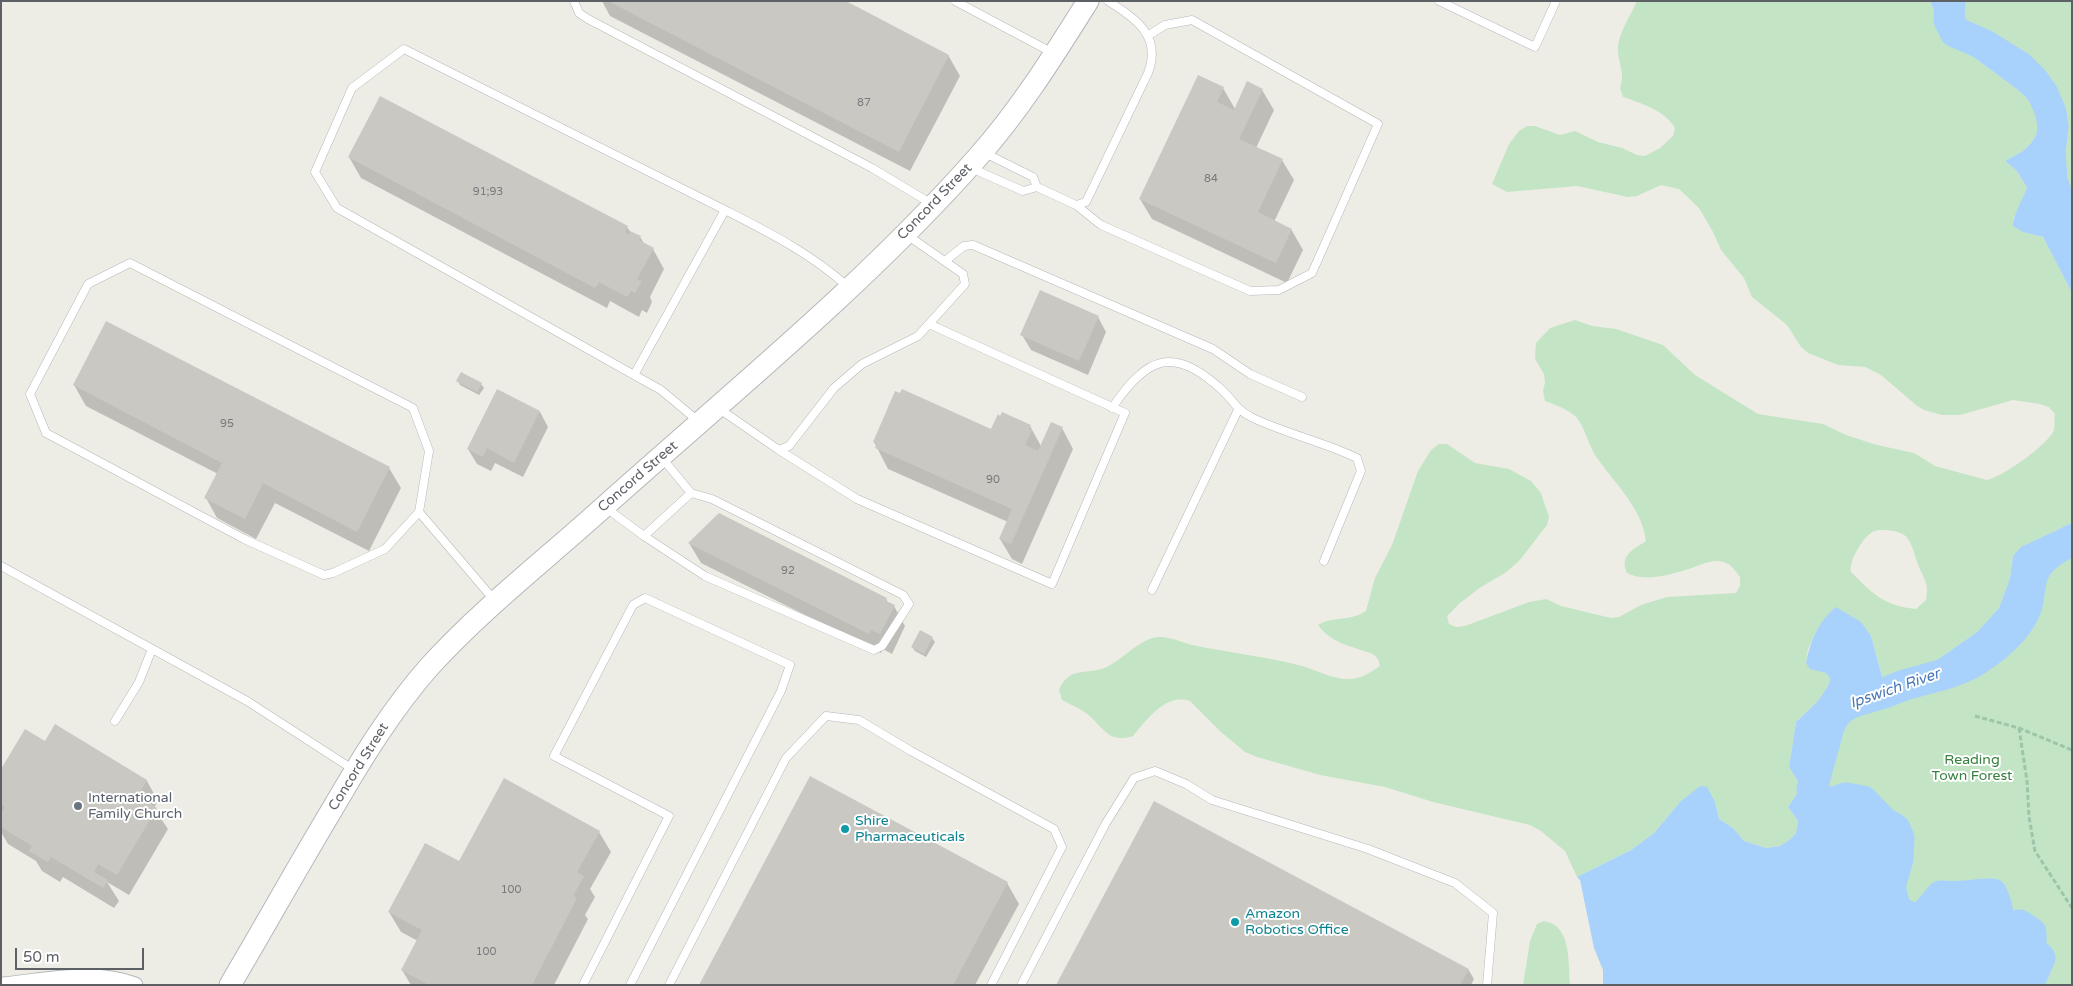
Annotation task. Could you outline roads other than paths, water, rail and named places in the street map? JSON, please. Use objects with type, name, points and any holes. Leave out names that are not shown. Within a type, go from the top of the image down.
[{"type":"street","name":"Concord Street","points":[[230,985],[355,770],[373,741],[409,691],[455,641],[849,288],[933,205],[976,159],[1039,79],[1088,1]]},
{"type":"street","points":[[3,985],[87,977],[112,979],[136,985]]},
{"type":"lane","points":[[574,1],[580,13],[588,19],[872,168],[933,205]]},
{"type":"lane","points":[[955,1],[1054,54]]},
{"type":"lane","points":[[1076,205],[1086,202],[1153,59],[1149,35],[1126,12],[1108,1]]},
{"type":"lane","points":[[1439,1],[1535,47],[1556,1]]},
{"type":"lane","points":[[976,159],[1023,191],[1037,187],[1076,205],[1101,225],[1250,291],[1279,290],[1312,273],[1378,124],[1192,20],[1165,25],[1149,35]]},
{"type":"lane","points":[[700,422],[662,390],[337,208],[315,172],[352,88],[404,49],[785,241],[831,271],[849,288]]},
{"type":"lane","points":[[976,159],[1033,177],[1037,187]]},
{"type":"lane","points":[[634,375],[725,210]]},
{"type":"lane","points":[[779,450],[789,446],[834,388],[862,364],[918,336],[965,284],[962,274],[905,233]]},
{"type":"lane","points":[[945,261],[964,246],[973,245],[1213,349],[1250,374],[1302,397]]},
{"type":"lane","points":[[419,512],[385,549],[333,573],[324,575],[244,539],[46,433],[30,394],[88,284],[130,263],[413,408],[429,451],[419,512],[496,603]]},
{"type":"lane","points":[[716,407],[779,450],[857,499],[1052,584],[1125,413],[929,324]]},
{"type":"lane","points":[[1112,408],[1135,377],[1161,362],[1177,363],[1194,368],[1224,392],[1238,410],[1253,418],[1341,450],[1357,458],[1361,472],[1324,561]]},
{"type":"lane","points":[[1152,590],[1238,410]]},
{"type":"lane","points":[[604,506],[644,536],[705,576],[874,650],[882,646],[909,604],[904,595],[712,499],[691,493],[661,457]]},
{"type":"lane","points":[[644,536],[691,493]]},
{"type":"lane","points":[[1,566],[247,700],[355,770]]},
{"type":"lane","points":[[584,985],[669,816],[554,756],[633,605],[645,598],[790,665],[781,691],[630,985]]},
{"type":"lane","points":[[116,721],[139,682],[152,649]]},
{"type":"lane","points":[[669,985],[786,758],[826,716],[859,720],[920,756],[1054,829],[1062,847],[991,985]]},
{"type":"lane","points":[[1021,985],[1106,823],[1134,778],[1155,771],[1186,784],[1212,800],[1368,849],[1456,883],[1493,913],[1487,985]]},
{"type":"water","points":[[1930,1],[1950,1],[1949,20],[1955,32],[1983,44],[2020,67],[2043,94],[2051,114],[2053,127],[2050,152],[2052,180],[2072,241],[2072,293],[2043,237],[2023,232],[2013,226],[2016,211],[2027,188],[2017,171],[2005,161],[2023,151],[2038,132],[2039,123],[2030,101],[1945,36]]},
{"type":"water","points":[[2072,523],[2072,540],[2044,558],[2036,568],[2027,604],[2018,624],[1992,649],[1977,660],[1959,669],[1859,700],[1838,711],[1829,727],[1812,789],[1826,805],[1846,798],[1863,801],[1883,822],[1895,829],[1899,838],[1898,859],[1890,887],[1896,911],[1913,918],[1923,916],[1941,896],[1954,897],[1992,894],[1998,911],[1994,928],[2003,934],[2019,925],[2031,933],[2031,950],[2040,958],[2028,985],[1603,985],[1603,970],[1594,948],[1580,880],[1577,877],[1631,850],[1654,833],[1680,802],[1700,786],[1707,787],[1715,802],[1719,819],[1733,828],[1744,841],[1766,848],[1780,846],[1796,833],[1798,821],[1788,807],[1798,792],[1799,783],[1789,767],[1796,722],[1817,702],[1828,686],[1830,679],[1826,673],[1810,669],[1806,663],[1816,632],[1830,612],[1836,607],[1861,622],[1871,636],[1883,680],[1891,682],[1914,670],[1930,667],[1977,632],[1999,608],[2010,578],[2013,556],[2021,547]]},
{"type":"waterway","name":"Ipswich River","points":[[1950,1],[1949,20],[1955,32],[1983,44],[2020,67],[2043,94],[2051,113],[2053,127],[2050,152],[2052,180],[2072,241]]},
{"type":"waterway","name":"Ipswich River","points":[[2028,985],[2040,958],[2031,950],[2031,933],[2019,925],[2003,934],[1994,928],[1998,911],[1992,894],[1954,897],[1941,896],[1924,916],[1913,918],[1896,911],[1890,887],[1898,859],[1899,838],[1895,829],[1883,822],[1863,801],[1846,798],[1826,805],[1812,789],[1829,727],[1838,711],[1859,700],[1959,669],[1984,655],[1999,644],[2018,624],[2027,604],[2036,568],[2044,558],[2072,540]]},
{"type":"place","name":"International Family Church","points":[[78,806]]},
{"type":"place","name":"Shire Pharmaceuticals","points":[[845,829]]},
{"type":"place","name":"Amazon Robotics Office","points":[[1235,922]]},
{"type":"park label","name":"Reading Town Forest","points":[[1972,768]]}]
